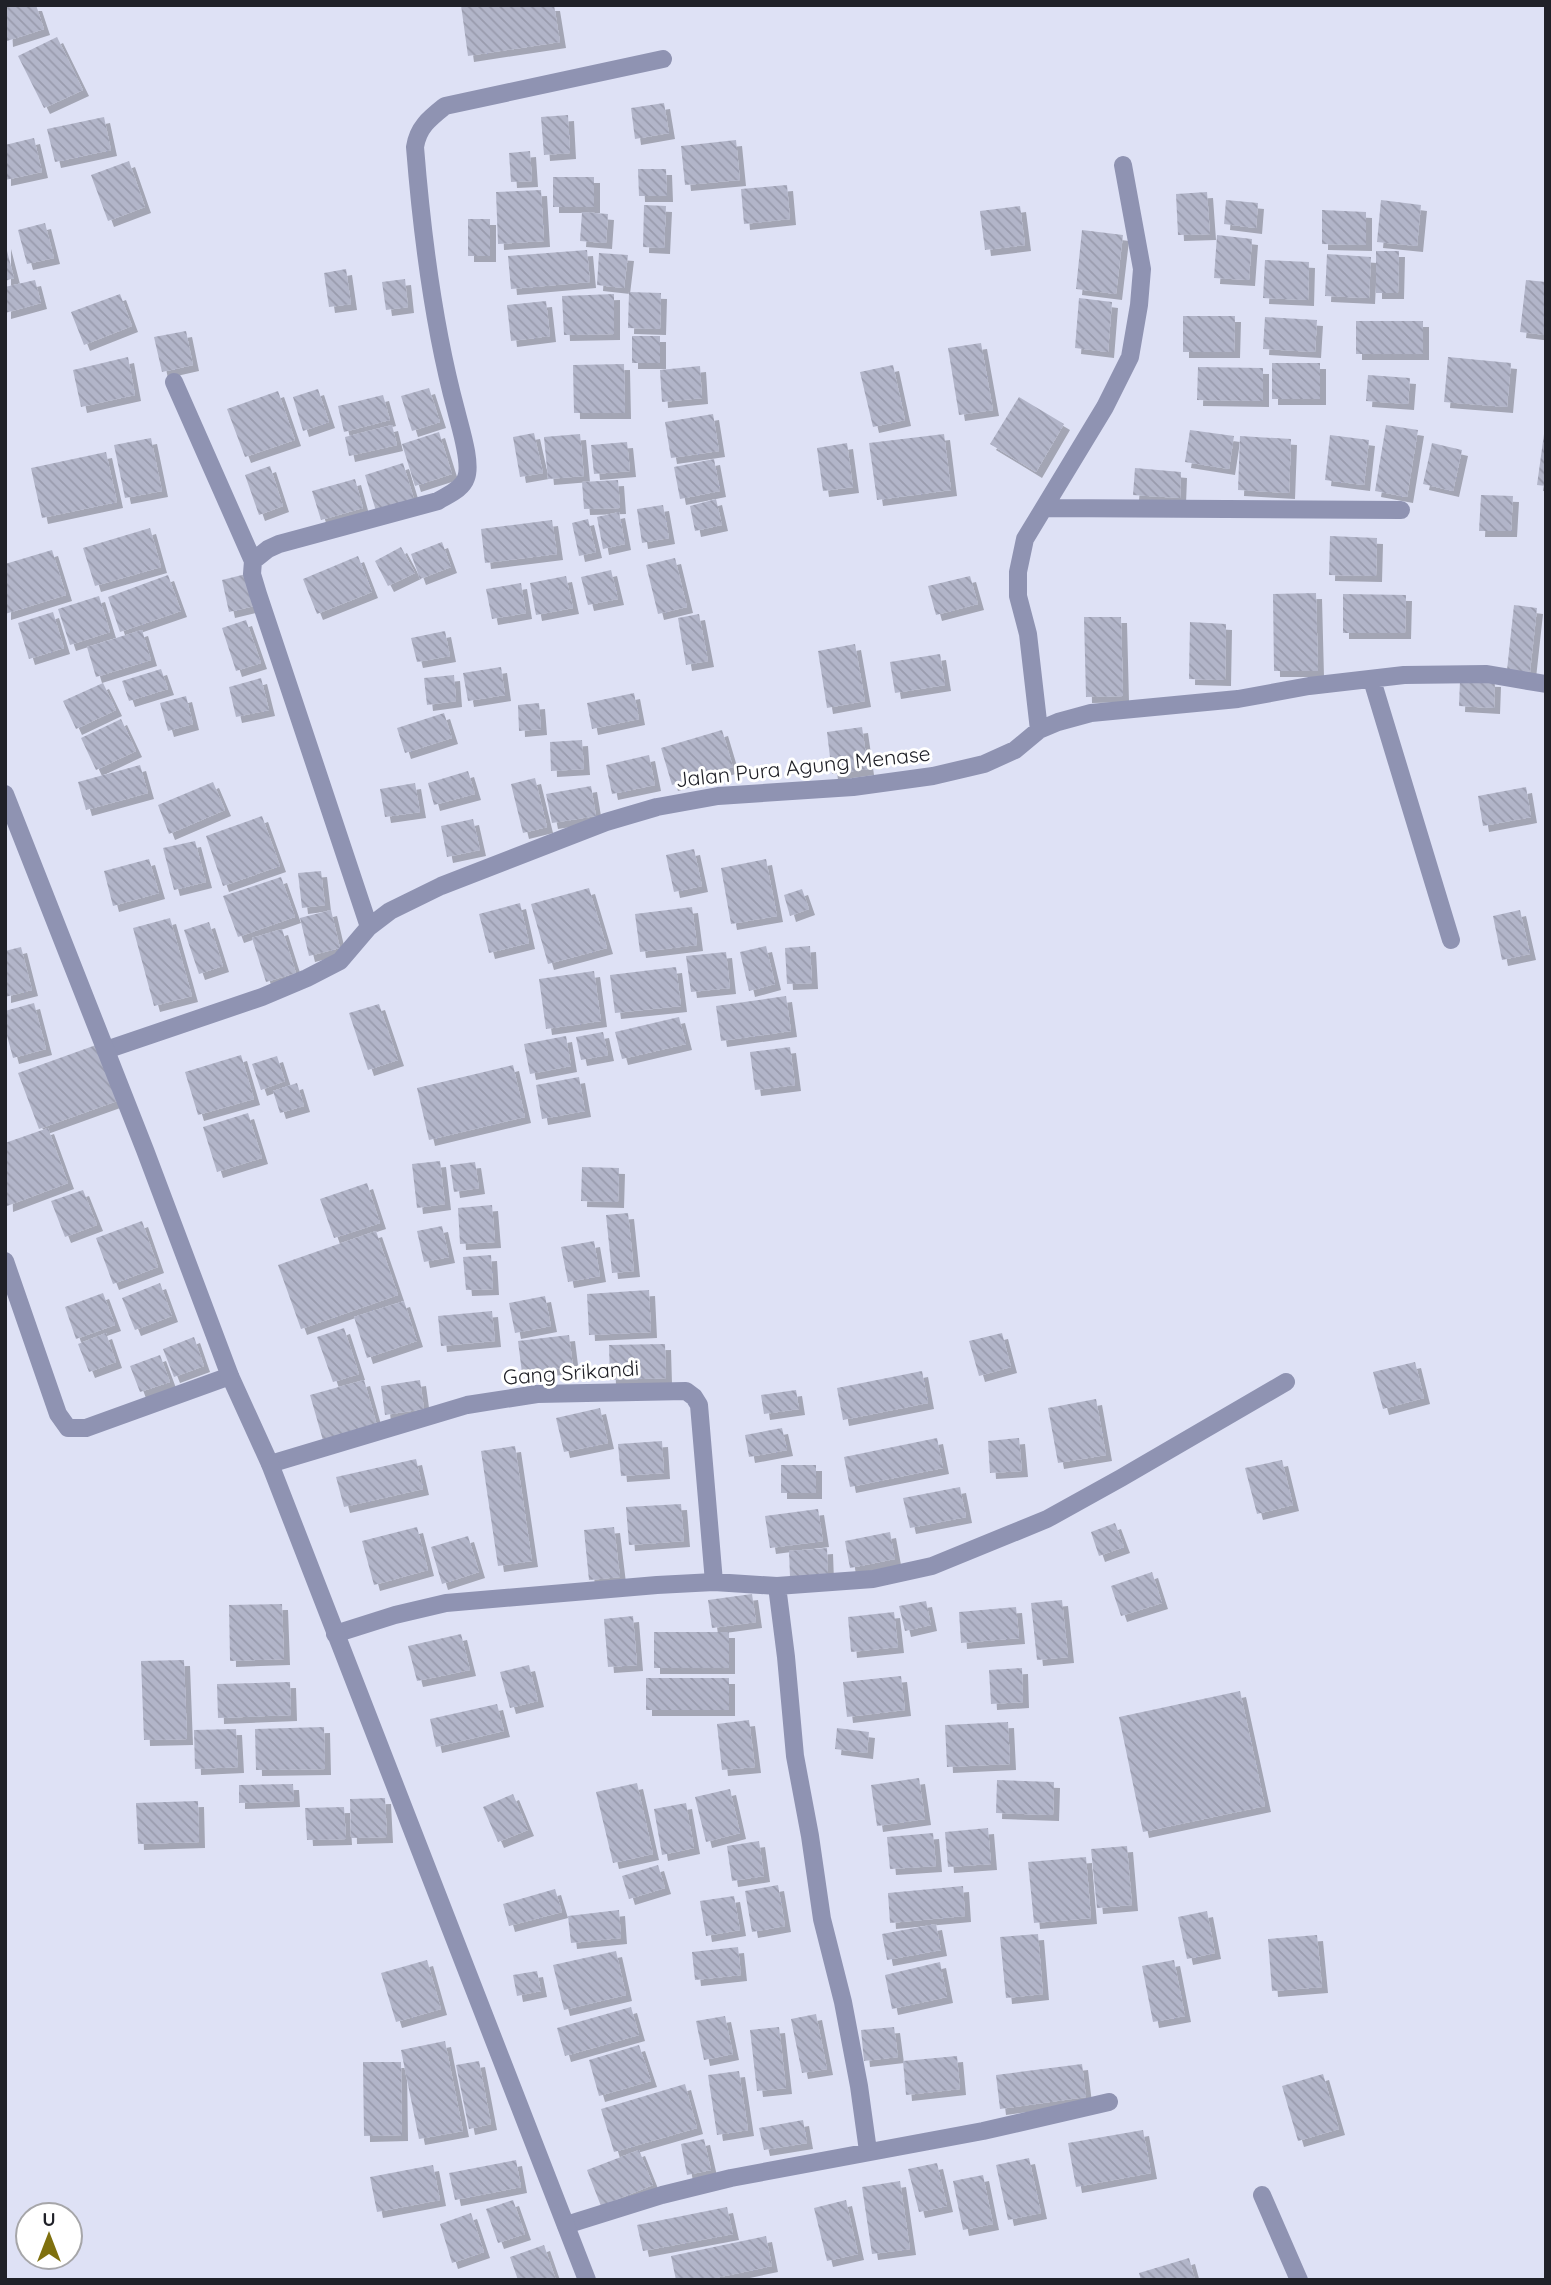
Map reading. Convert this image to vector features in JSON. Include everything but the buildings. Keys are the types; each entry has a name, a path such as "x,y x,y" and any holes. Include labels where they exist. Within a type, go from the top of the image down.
{"street":[{"path":"253,561 279,544 438,501 460,488 467,478 463,436 444,367 422,224 415,147 425,122 445,106 663,59"},
{"path":"1039,730 1028,634 1018,596 1018,584 1026,539 1105,407 1130,357 1142,269 1123,166"},
{"path":"174,382 253,561 252,574 258,594 369,927"},
{"path":"1044,508 1401,510"},
{"name":"Jalan Pura Agung Menase","path":"106,1050 262,997 307,978 341,961 369,927 390,911 441,886 606,822 657,807 718,796 853,787 933,776 984,764 1015,750 1039,730 1091,713 1225,700 1309,686 1404,675 1487,674 1546,684"},
{"path":"1372,680 1451,940"},
{"path":"6,799 106,1050 230,1376 270,1464 587,2280"},
{"path":"5,1261 58,1414 68,1428 86,1428 230,1376"},
{"path":"335,1634 446,1603 657,1585 714,1583 777,1586 873,1579 932,1566 1046,1519 1121,1479 1286,1382"},
{"name":"Gang Srikandi","path":"270,1464 467,1405 537,1394 686,1391 699,1405 714,1583"},
{"path":"777,1586 794,1756 810,1836 822,1919 859,2086 868,2151"},
{"path":"566,2225 662,2195 731,2178 983,2131 1109,2102"},
{"path":"1262,2195 1299,2280"}]}
